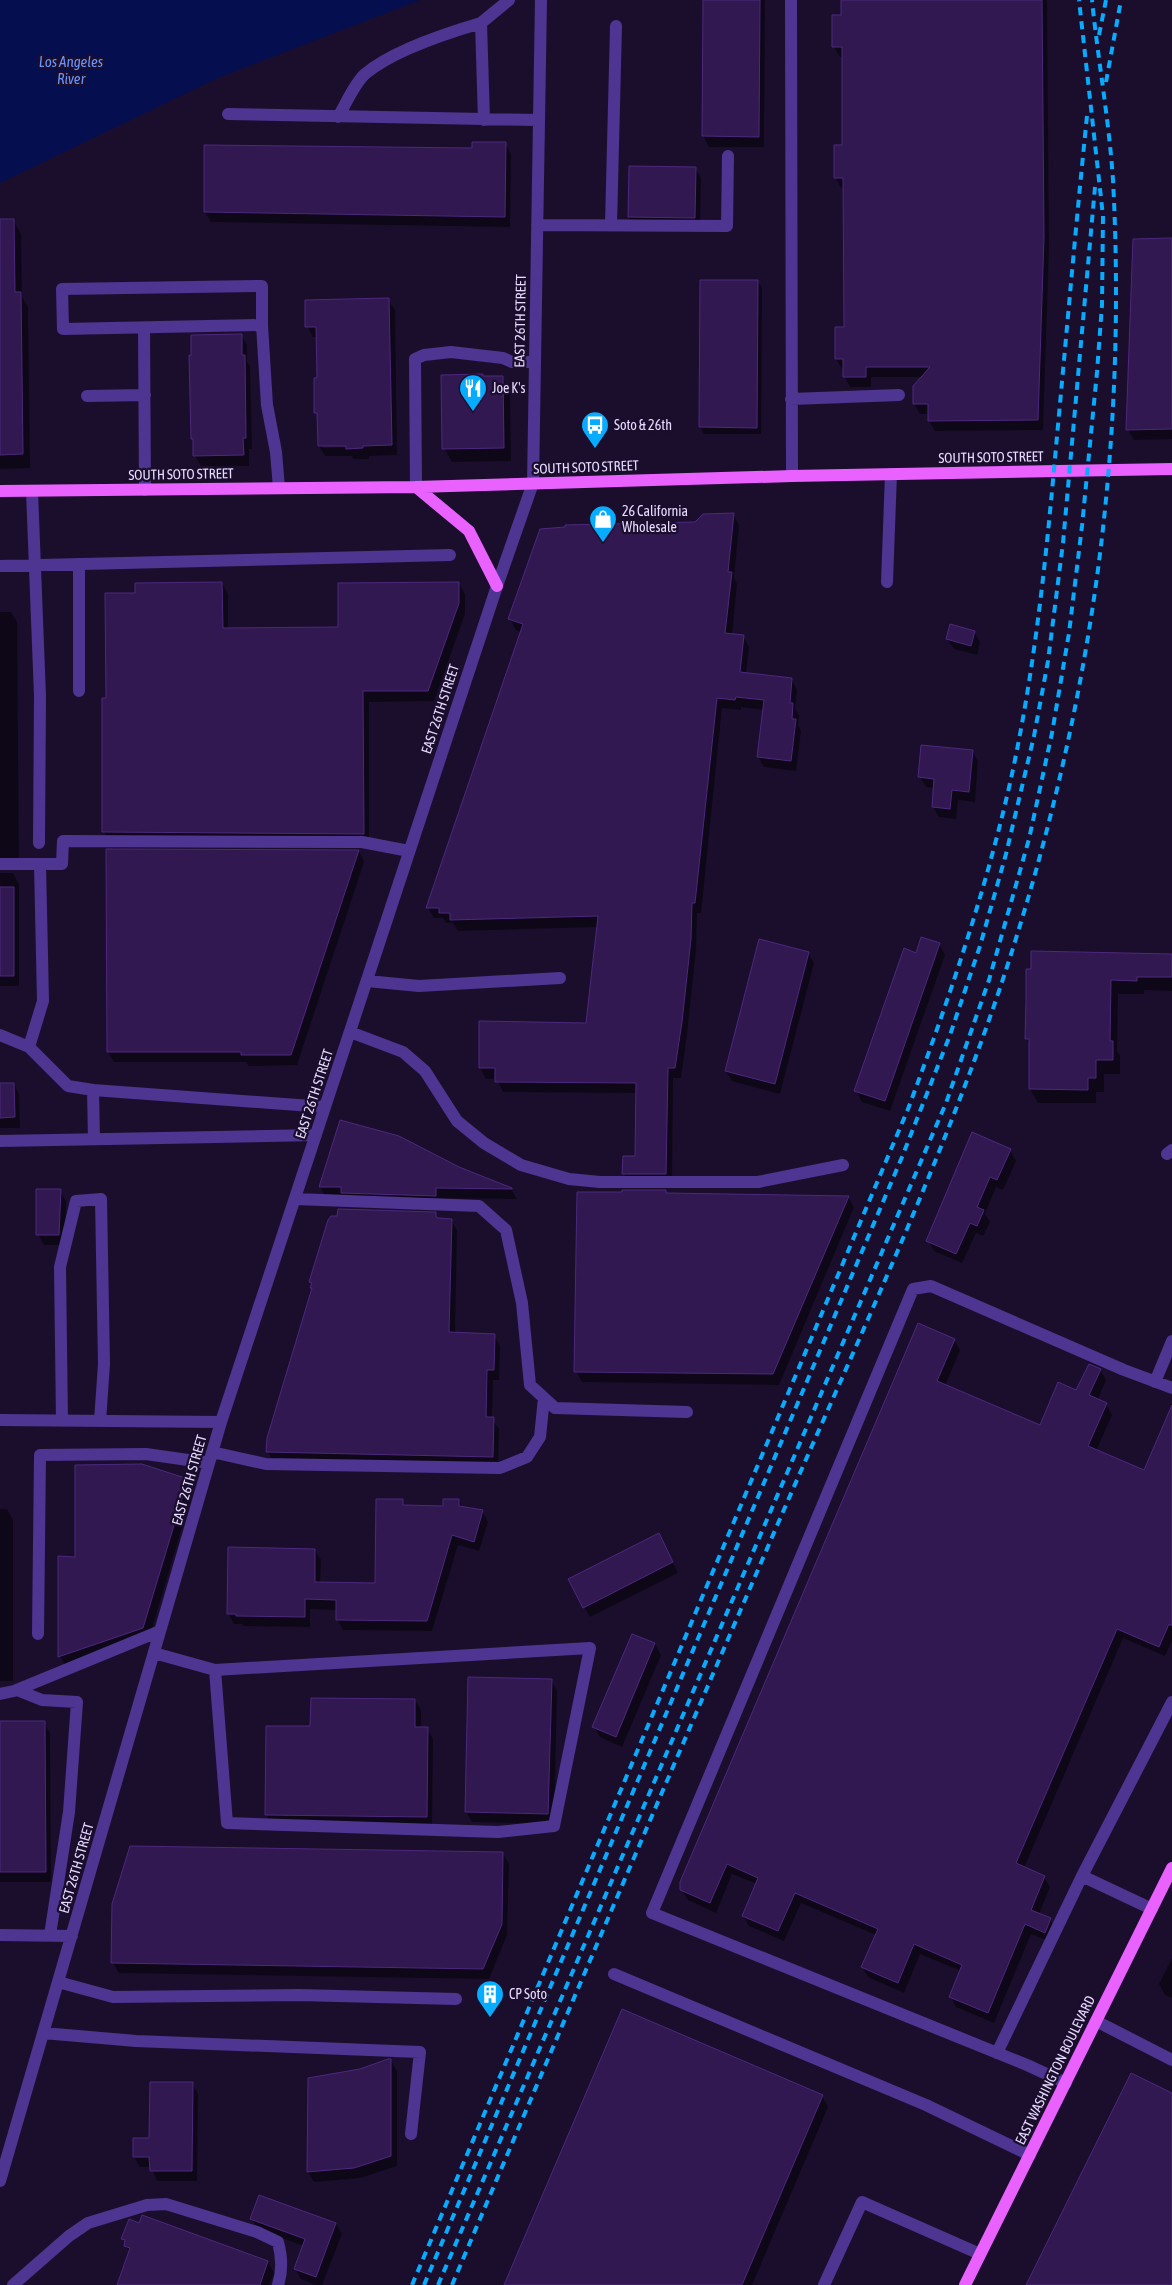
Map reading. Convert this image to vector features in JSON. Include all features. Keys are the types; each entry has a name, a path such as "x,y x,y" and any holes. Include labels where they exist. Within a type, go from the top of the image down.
{"main road":[{"name":"SOUTH SOTO STREET","path":"0,491 416,487 792,476 1172,469"},
{"path":"416,487 469,531 497,586"},
{"name":"EAST WASHINGTON BOULEVARD","path":"965,2285 1172,1868"}],"street":[{"path":"338,117 363,75 383,62 442,36 481,23 509,0"},
{"name":"EAST 26TH STREET","path":"0,2181 221,1422 497,586 533,483 541,0"},
{"path":"791,0 792,476"},
{"path":"481,23 484,120"},
{"path":"611,226 616,26"},
{"path":"228,114 539,120"},
{"path":"537,225 727,226 728,156"},
{"path":"262,325 63,329 62,289 262,286 262,325 267,405 276,452 279,488"},
{"path":"144,328 145,490"},
{"path":"416,487 415,359 424,355 451,352 502,358 512,362 535,362"},
{"path":"87,396 145,395"},
{"path":"792,399 899,395"},
{"path":"887,582 891,474"},
{"path":"32,491 40,696 39,843"},
{"path":"0,566 450,555"},
{"path":"79,564 79,691"},
{"path":"0,864 62,864 63,840 362,842 409,851"},
{"path":"30,1047 43,1001 40,864"},
{"path":"367,981 419,986 560,978"},
{"path":"350,1032 403,1052 426,1070 457,1121 484,1143 521,1165 569,1179 600,1182 758,1182 843,1165"},
{"path":"0,1036 30,1047 68,1086 93,1090 325,1107"},
{"path":"93,1090 94,1139"},
{"path":"0,1141 316,1135"},
{"path":"62,1421 60,1266 76,1201 90,1198 101,1199 104,1364 100,1421"},
{"path":"295,1198 479,1206 506,1230 522,1303 530,1385 555,1408 687,1412"},
{"path":"1066,2083 997,2053 652,1913 913,1289 931,1286 1172,1388"},
{"path":"1155,1382 1172,1341"},
{"path":"38,1634 40,1455 146,1454 211,1457 266,1464 500,1468 527,1457 540,1437 544,1398"},
{"path":"0,1420 221,1422"},
{"path":"0,1694 17,1690 160,1631"},
{"path":"154,1653 215,1670 590,1648 554,1826 498,1832 227,1823 215,1670"},
{"path":"17,1690 42,1700 77,1702 69,1812 50,1935"},
{"path":"997,2053 1082,1876 1172,1702"},
{"path":"1082,1876 1152,1909"},
{"path":"0,1935 72,1936"},
{"path":"614,1974 926,2105 1030,2155"},
{"path":"58,1982 113,1997 299,1995 456,1999"},
{"path":"1096,2021 1172,2060"},
{"path":"43,2033 136,2041 420,2052 411,2134"},
{"path":"824,2285 862,2202 980,2254"},
{"path":"13,2285 69,2236 88,2223 147,2205 166,2204 257,2232 278,2242 282,2256 281,2276 278,2285"}],"water":[{"name":"Los Angeles River","path":"0,0 420,0 218,78 0,183"}],"building":[{"path":"703,0 760,0 759,137 702,136"},
{"path":"841,0 1042,0 1044,237 1038,420 928,421 928,404 913,404 913,386 930,367 866,367 866,377 843,377 843,359 835,359 835,327 844,327 843,178 834,178 834,145 842,145 842,47 832,47 832,15 841,15"},
{"path":"472,142 506,142 505,217 204,212 204,145 472,148"},
{"path":"629,166 696,167 695,218 628,217"},
{"path":"0,219 14,219 15,292 21,292 23,454 0,455"},
{"path":"1172,238 1172,429 1126,430 1133,239"},
{"path":"700,280 758,280 757,428 699,427"},
{"path":"389,298 392,445 363,446 363,448 346,449 346,446 318,446 317,413 314,413 314,378 317,378 316,327 305,327 305,300"},
{"path":"242,334 242,355 245,355 246,438 243,438 244,455 193,456 189,355 191,356 191,335"},
{"name":"Joe K's","path":"483,374 483,376 503,376 504,448 442,449 441,375"},
{"path":"734,513 728,572 732,572 725,633 744,635 740,672 792,678 790,703 793,703 792,719 796,719 791,761 757,757 764,700 736,697 735,700 717,698 695,903 692,903 691,939 682,1022 675,1068 668,1068 666,1174 622,1174 623,1156 635,1156 636,1083 495,1082 495,1068 479,1068 479,1021 586,1023 598,916 450,920 450,913 439,913 439,908 426,908 523,624 508,619 540,529 565,527 565,525 695,522 703,514"},
{"path":"222,582 223,628 338,627 338,583 459,582 459,603 428,691 363,691 364,834 102,832 102,698 106,698 105,593 135,593 135,583"},
{"path":"950,624 975,631 971,646 946,639"},
{"path":"921,745 973,750 969,792 952,790 950,809 932,807 934,779 918,777"},
{"path":"106,849 359,850 291,1055 241,1055 241,1052 107,1052"},
{"path":"0,887 14,887 14,976 0,976"},
{"path":"921,937 940,943 885,1101 854,1091 904,948 916,953"},
{"path":"759,939 809,952 775,1084 725,1071"},
{"path":"1031,951 1172,954 1172,977 1137,977 1137,981 1111,980 1110,1041 1113,1041 1113,1060 1096,1060 1096,1078 1088,1078 1088,1090 1029,1089 1029,1039 1025,1039 1026,969 1031,969"},
{"path":"0,1083 14,1083 15,1117 0,1118"},
{"path":"340,1120 399,1136 459,1167 512,1189 436,1188 436,1196 341,1193 341,1187 319,1187"},
{"path":"972,1132 1011,1149 997,1180 990,1177 977,1207 984,1210 977,1226 970,1223 956,1254 926,1241"},
{"path":"36,1189 61,1189 59,1235 36,1235"},
{"path":"622,1190 666,1190 666,1193 849,1196 773,1374 574,1372 577,1192 622,1192"},
{"path":"338,1209 436,1212 436,1217 438,1218 452,1219 449,1332 495,1334 494,1370 487,1370 486,1417 494,1417 493,1457 266,1452 267,1438 312,1288 310,1288 312,1283 309,1282 328,1220 331,1216 337,1216"},
{"path":"918,1323 955,1339 937,1381 1040,1425 1058,1382 1076,1390 1089,1364 1101,1369 1089,1395 1107,1403 1088,1446 1144,1470 1172,1405 1172,1626 1169,1624 1159,1647 1117,1629 1016,1863 1045,1876 1031,1910 1051,1918 1045,1933 1025,1924 988,2013 949,1997 962,1965 914,1944 898,1983 861,1967 878,1929 795,1893 778,1931 742,1916 758,1878 727,1864 710,1903 680,1890 680,1882"},
{"path":"142,1464 188,1479 143,1628 58,1657 58,1556 75,1557 75,1465"},
{"path":"376,1499 403,1499 403,1505 443,1506 443,1499 459,1499 459,1506 483,1510 474,1542 452,1535 427,1621 336,1620 336,1600 305,1599 305,1617 236,1616 236,1614 227,1614 228,1547 315,1549 315,1582 375,1583"},
{"path":"659,1533 673,1562 583,1608 568,1579"},
{"path":"632,1634 655,1643 616,1737 592,1727"},
{"path":"468,1677 552,1679 548,1814 465,1812"},
{"path":"311,1698 415,1699 415,1727 428,1727 427,1817 265,1815 266,1726 310,1726"},
{"path":"0,1721 45,1721 46,1872 0,1872"},
{"path":"130,1846 503,1852 502,1924 483,1969 111,1963 112,1904"},
{"path":"622,2009 823,2095 742,2285 504,2285"},
{"path":"391,2059 391,2156 354,2168 307,2172 308,2078 360,2069"},
{"path":"1131,2073 1172,2093 1172,2285 1026,2285"},
{"path":"150,2082 193,2082 192,2171 150,2171 149,2157 133,2157 133,2138 149,2138"},
{"path":"259,2195 336,2223 316,2277 294,2269 305,2239 250,2219"},
{"path":"142,2215 268,2261 260,2285 117,2285 130,2248 124,2246 125,2240 121,2239 129,2219 139,2223"}],"railway":[{"path":"438,2285 946,1103 989,980 1029,839 1052,733 1069,633 1082,526 1102,305 1103,216 1079,0"},
{"path":"452,2285 694,1717 893,1261 949,1127 999,991 1035,876 1064,758 1088,639 1104,519 1114,392 1116,265 1113,180 1092,0"},
{"path":"1099,35 1106,0"},
{"path":"1106,82 1121,0"},
{"path":"412,2285 908,1109 966,943 1002,817 1028,690 1049,521 1087,116"},
{"path":"424,2285 902,1157 950,1035 980,946 1006,854 1034,736 1048,661 1063,543 1095,187"}],"place":[{"name":"Joe K's","path":"473,412"},
{"name":"Soto & 26th","path":"595,449"},
{"name":"26 California Wholesale","path":"603,543"},
{"name":"CP Soto","path":"490,2018"}]}
